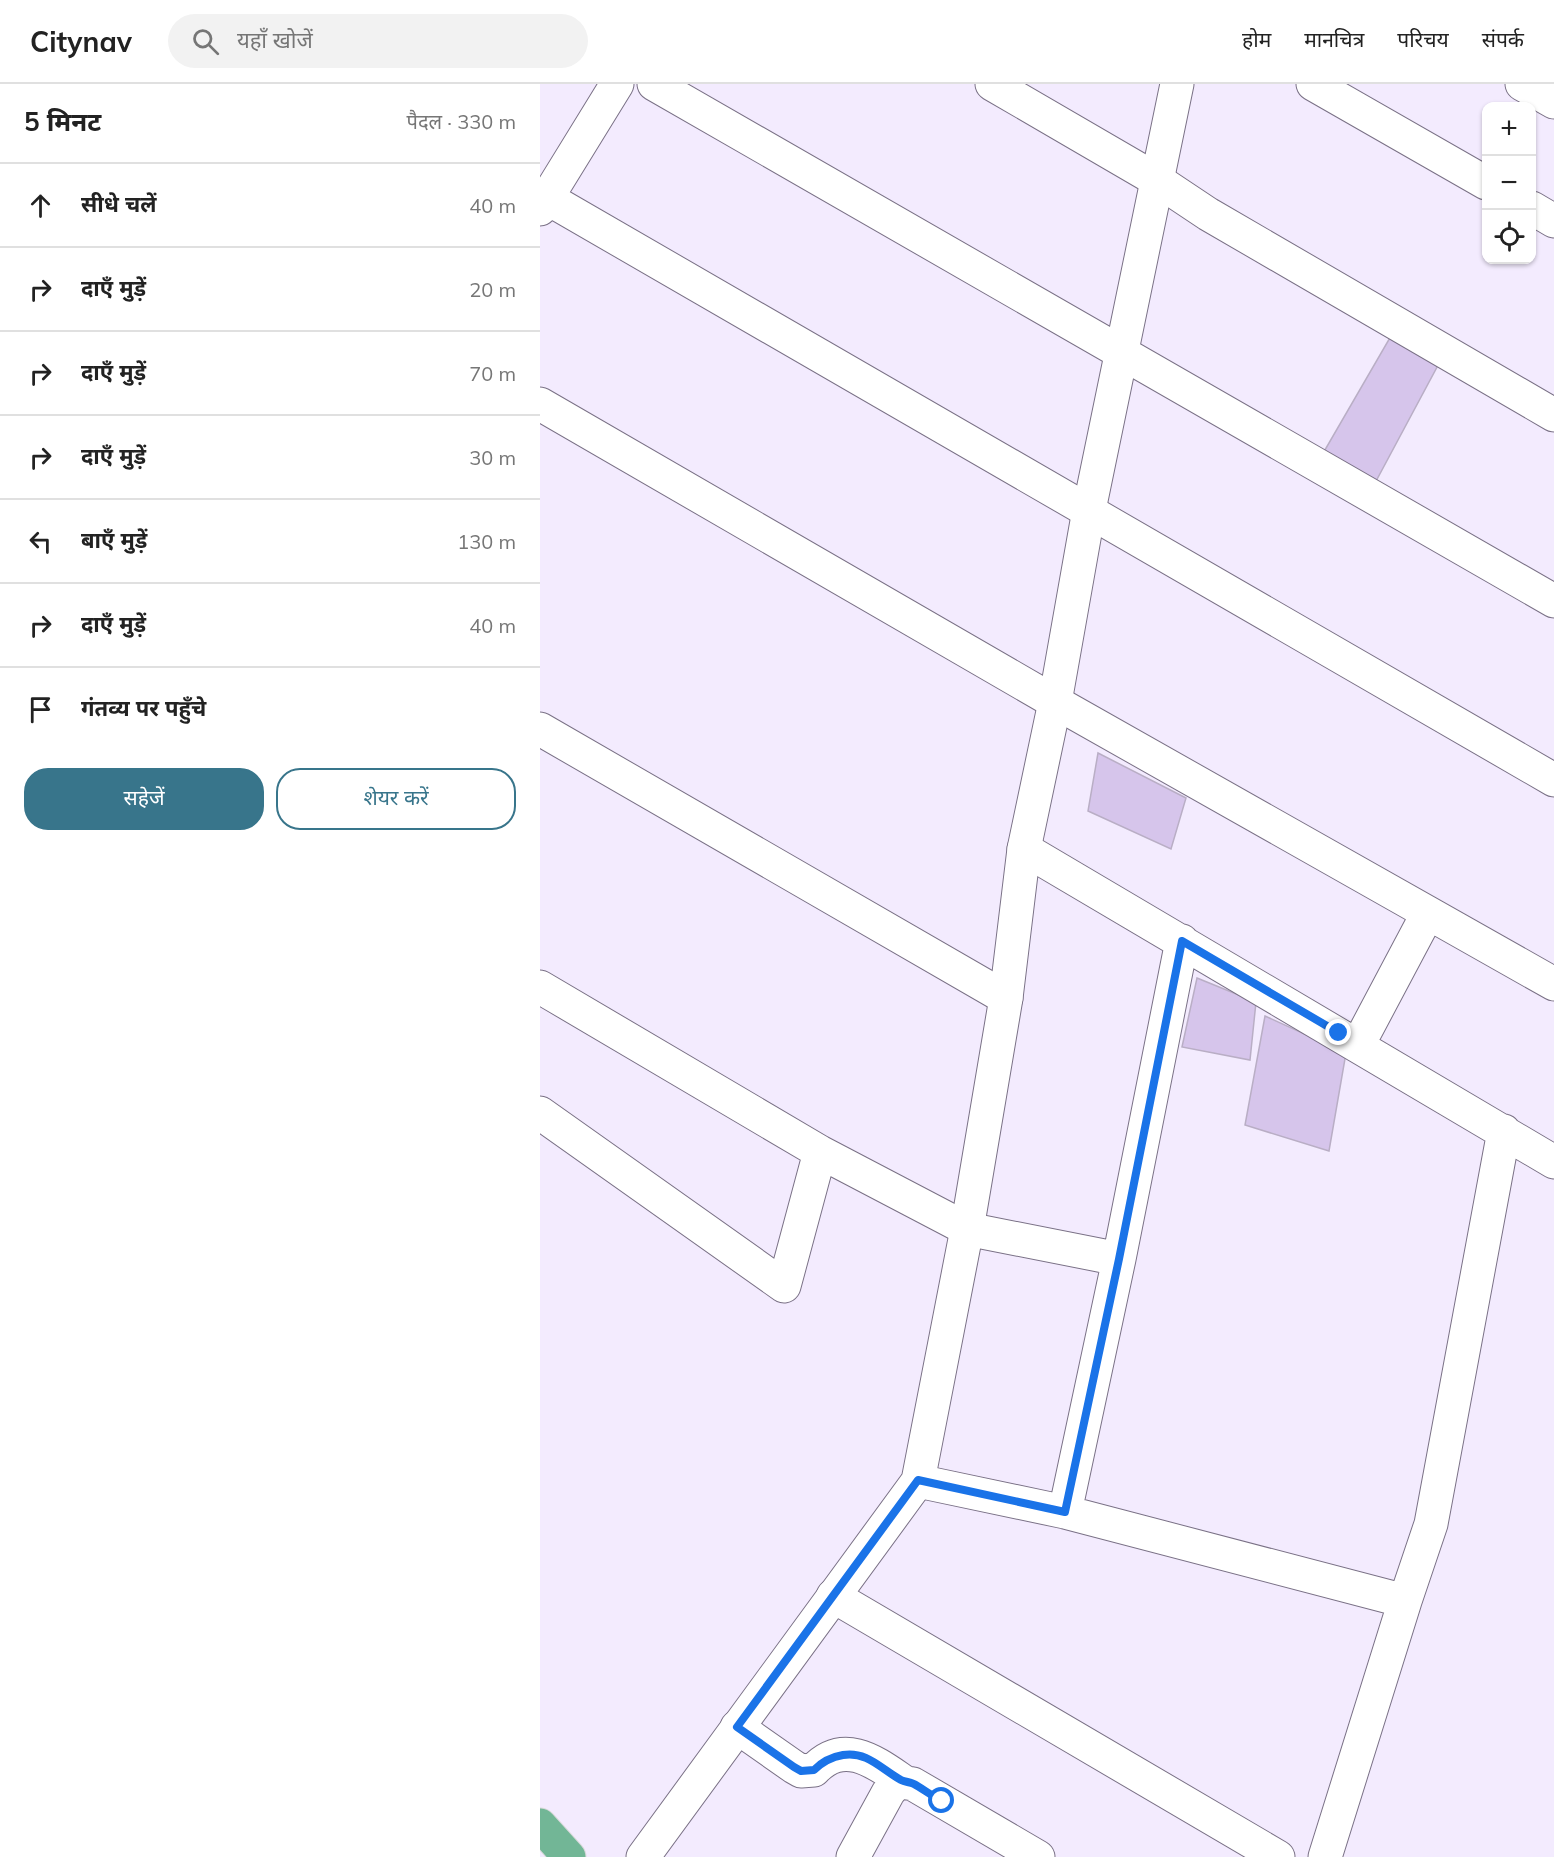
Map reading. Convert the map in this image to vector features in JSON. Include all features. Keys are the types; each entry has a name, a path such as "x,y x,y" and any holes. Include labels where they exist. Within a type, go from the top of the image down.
{"highway":[{"path":"540,1825 569,1857"}],"street":[{"path":"616,84 542,201 1089,510 1554,780"},
{"path":"654,84 1554,601"},
{"path":"992,84 1157,180 1208,214 1554,415"},
{"path":"643,1857 918,1480 967,1229 1006,998 1024,849 1055,702 1089,510 1177,84"},
{"path":"1312,84 1482,181"},
{"path":"1522,84 1554,102"},
{"path":"1535,210 1554,221"},
{"path":"540,404 1055,702 1554,984"},
{"path":"540,729 1006,998"},
{"path":"1024,849 1554,1162"},
{"path":"1358,1045 1428,913"},
{"path":"1065,1512 1119,1259 1182,941"},
{"path":"540,987 820,1152 967,1229 1119,1259"},
{"path":"540,1113 784,1286 820,1152"},
{"path":"1325,1857 1404,1601 1431,1524 1504,1131"},
{"path":"918,1480 1065,1512 1404,1601"},
{"path":"833,1596 1278,1857"},
{"path":"737,1727 801,1771 814,1770 821,1763 837,1756 861,1755 1038,1857"},
{"path":"853,1857 888,1792 894,1785 903,1781"}],"building":[{"path":"1395,329 1444,354 1375,483 1322,455"},
{"path":"1098,753 1186,798 1171,849 1088,811"},
{"path":"1197,978 1256,1002 1250,1060 1182,1047"},
{"path":"1265,1016 1346,1053 1329,1151 1245,1125"}],"route":[{"path":"942,1801 913,1784 903,1781 861,1755 837,1756 827,1759 814,1770 801,1771 737,1727 918,1480 1065,1512 1119,1259 1182,941 1339,1033"}]}
